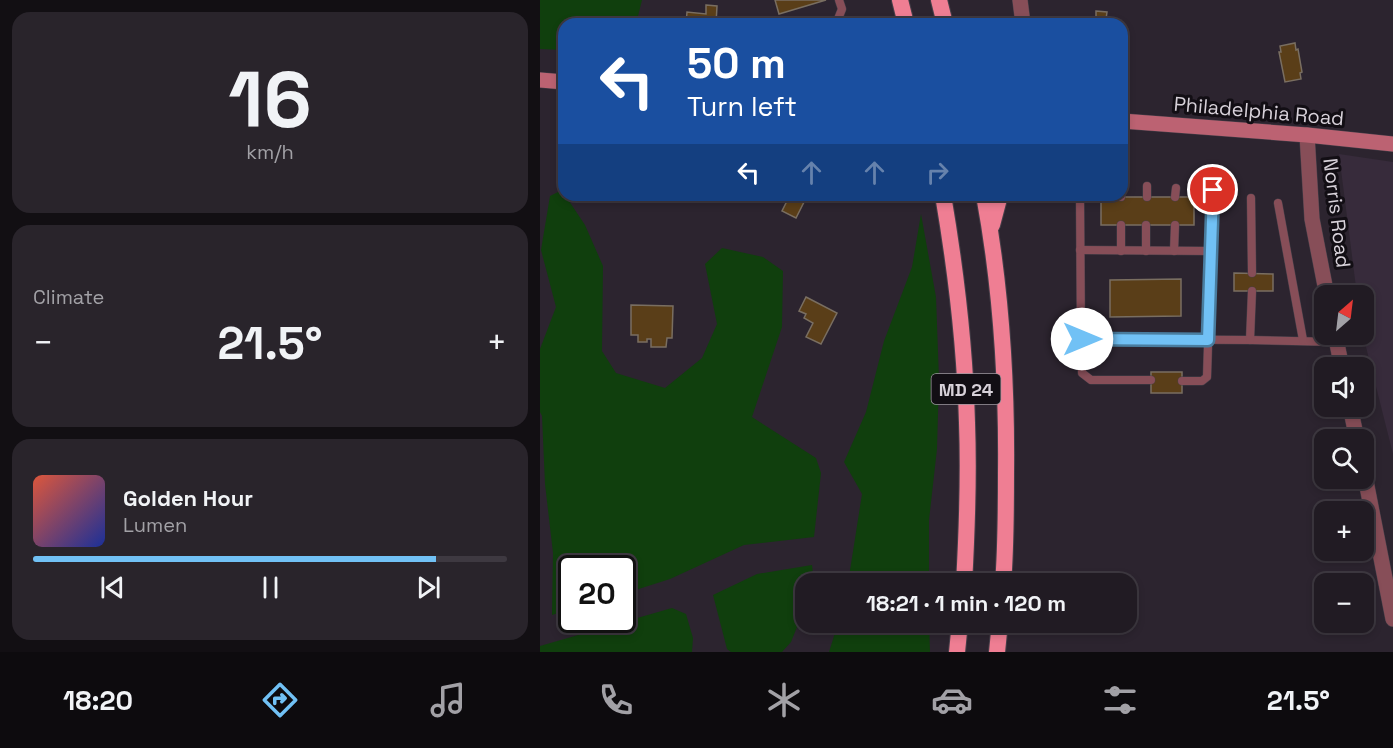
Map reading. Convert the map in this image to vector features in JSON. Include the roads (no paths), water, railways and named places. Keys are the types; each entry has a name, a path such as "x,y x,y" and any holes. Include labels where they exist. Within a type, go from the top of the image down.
{"highway":[{"path":"900,0 904,18"},
{"path":"939,0 944,18"},
{"name":"MD 24","path":"944,201 959,297 966,403 967,515 964,573"},
{"name":"MD 24","path":"985,201 998,292 1006,418 1003,573"},
{"path":"991,232 999,201"},
{"path":"957,652 959,633"},
{"path":"997,652 999,633"}],"main road":[{"path":"540,80 558,82"},
{"name":"Philadelphia Road","path":"1128,121 1393,144"}],"street":[{"path":"1020,0 1022,18"},
{"name":"Norris Road","path":"1307,135 1312,219 1326,285"},
{"path":"1368,489 1393,619"}],"lane":[{"path":"839,0 842,9 839,18"},
{"path":"1147,186 1147,197"},
{"path":"1175,197 1176,188"},
{"path":"1182,381 1202,381 1207,377 1213,190"},
{"path":"1251,198 1252,273"},
{"path":"1080,201 1082,373 1091,380 1151,380"},
{"path":"1278,203 1303,340"},
{"path":"1121,225 1121,250"},
{"path":"1146,225 1146,251"},
{"path":"1174,251 1175,225"},
{"path":"1080,250 1211,251"},
{"path":"1250,340 1252,291"},
{"path":"1082,339 1314,339"}]}
